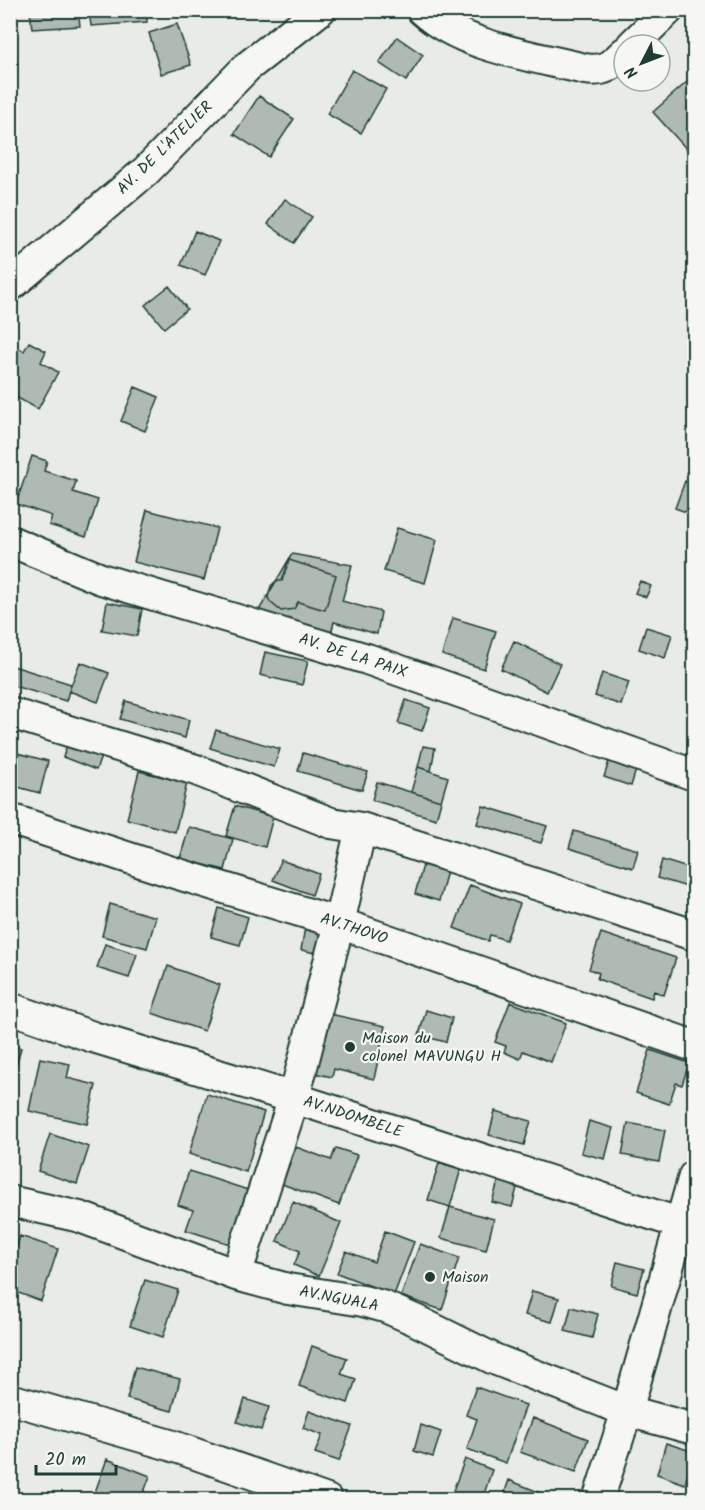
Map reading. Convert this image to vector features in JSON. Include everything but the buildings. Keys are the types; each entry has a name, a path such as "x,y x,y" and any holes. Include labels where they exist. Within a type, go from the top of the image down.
{"street":[{"name":"AV. DE L'ATELIER","path":"10,286 146,171 247,67 320,10"},
{"path":"422,10 447,29 480,43 595,71 608,68 612,64"},
{"path":"644,33 668,10"},
{"name":"AV. DE LA PAIX","path":"10,541 101,579 367,659 694,775"},
{"path":"10,713 196,770 331,823 361,828 694,935"},
{"name":"AV.THOVO","path":"10,819 339,923 694,1046"},
{"path":"236,1275 294,1098 361,828"},
{"name":"AV.NDOMBELE","path":"10,1008 93,1037 294,1098 688,1226"},
{"path":"598,1500 688,1226 694,1176"},
{"name":"AV.NGUALA","path":"10,1201 80,1217 236,1275 288,1289 363,1300 385,1307 494,1359 627,1410 694,1429"},
{"path":"10,1399 170,1445 327,1500"}],"place":[{"name":"Maison du colonel MAVUNGU H","path":"350,1047"},
{"name":"Maison","path":"430,1277"}]}
